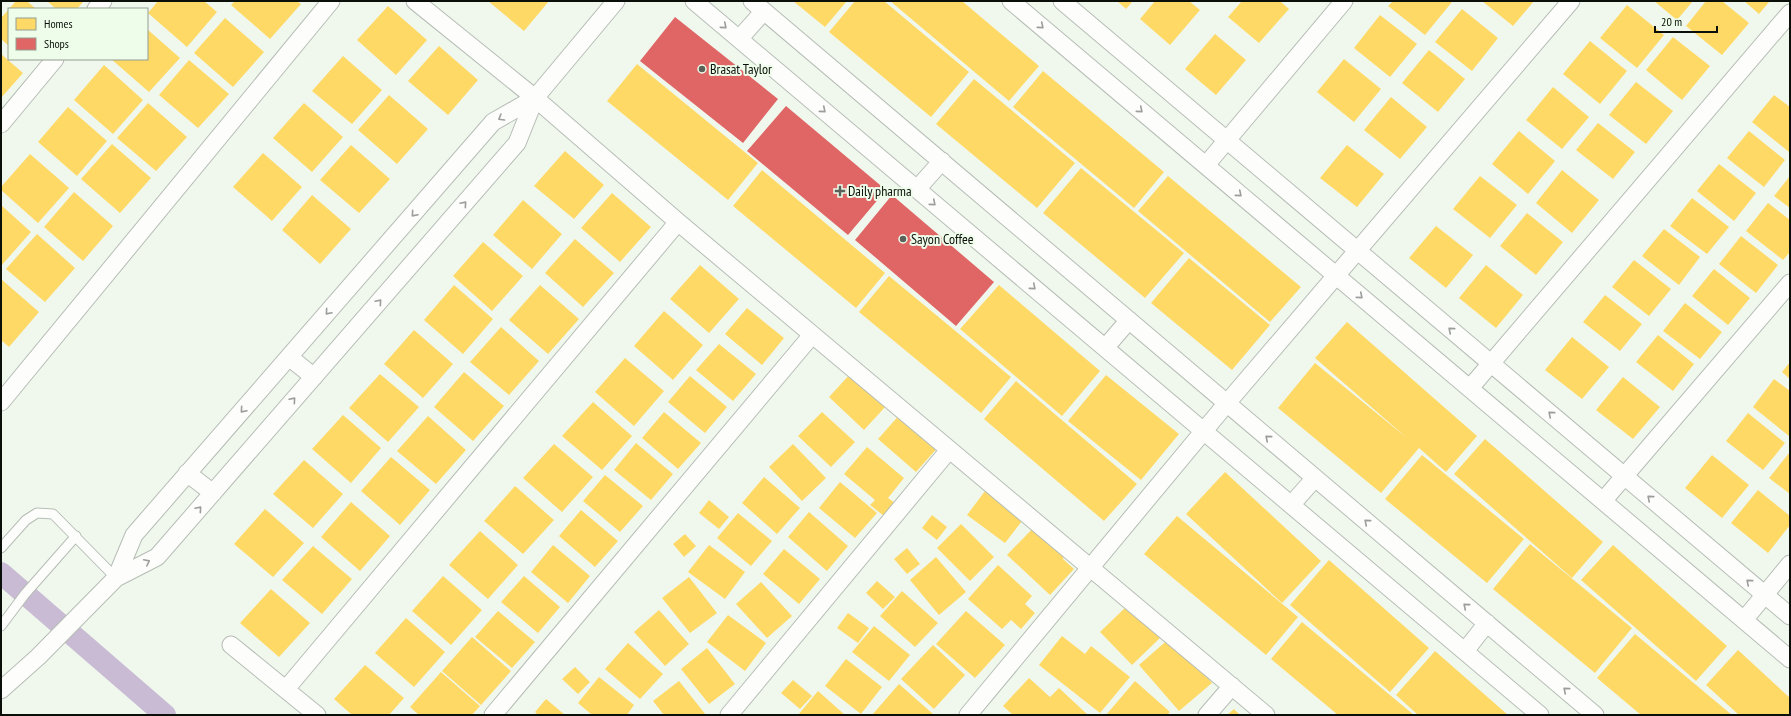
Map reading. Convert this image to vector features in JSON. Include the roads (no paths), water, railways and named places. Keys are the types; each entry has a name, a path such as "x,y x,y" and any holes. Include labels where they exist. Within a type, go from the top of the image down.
{"street":[{"path":"1,402 331,1"},
{"path":"415,1 534,98 812,335 1266,715"},
{"path":"116,578 134,535 187,473 493,122 534,98 616,1"},
{"path":"694,1 1540,715"},
{"path":"1011,1 1790,658"},
{"path":"1062,1 1790,616"},
{"path":"1206,165 1344,1"},
{"path":"968,715 1227,403 1358,252 1571,1"},
{"path":"739,39 758,6 1596,715"},
{"path":"1470,388 1790,13"},
{"path":"1,124 54,60"},
{"path":"1,690 38,657 116,578 157,557 517,143 534,98"},
{"path":"917,189 942,161"},
{"path":"286,689 678,222"},
{"path":"1603,501 1790,283"},
{"path":"1106,348 1129,320"},
{"path":"493,715 812,335"},
{"path":"289,357 314,377"},
{"path":"729,715 949,450"},
{"path":"187,473 213,493"},
{"path":"1291,505 1315,478"},
{"path":"1744,620 1790,564"},
{"path":"1465,651 1487,623"},
{"path":"231,646 317,715"},
{"path":"1207,715 1232,686"}],"lane":[{"path":"1,548 26,520 37,513 53,514 116,578"},
{"path":"1,626 25,594 76,536"}],"waterway":[{"path":"1,573 165,715"}],"place":[{"name":"Brasat Taylor","path":"702,69"},
{"name":"Daily pharma","path":"840,191"},
{"name":"Sayon Coffee","path":"903,239"}]}
